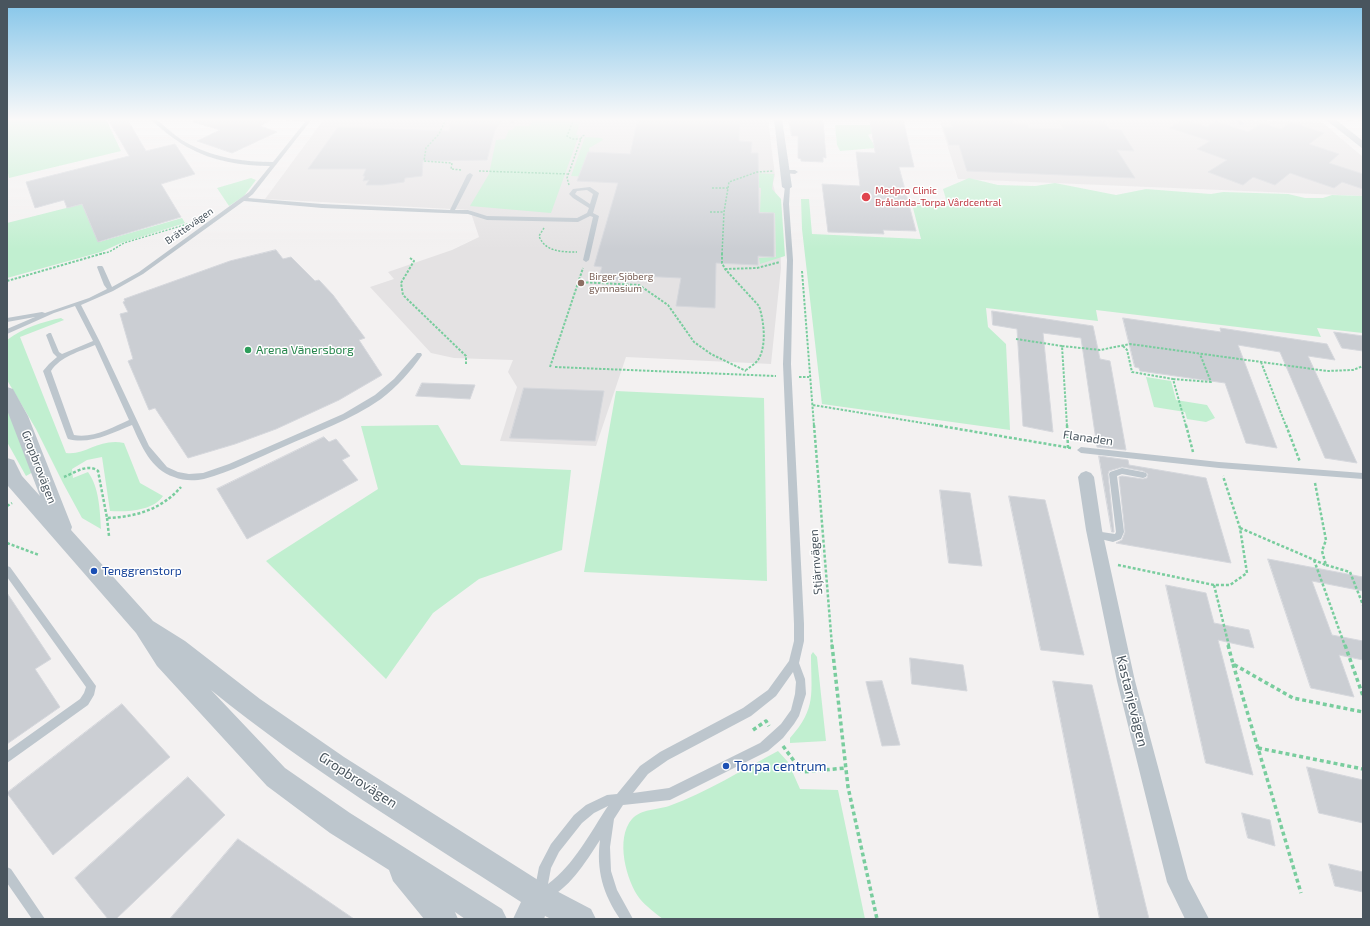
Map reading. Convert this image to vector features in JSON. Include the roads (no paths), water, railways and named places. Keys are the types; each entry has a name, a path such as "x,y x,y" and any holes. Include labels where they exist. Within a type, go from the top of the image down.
{"street":[{"path":"784,162 787,187"},
{"name":"Gropbrovägen","path":"7,393 19,416 68,542"},
{"name":"Gropbrovägen","path":"7,465 15,481 144,626 165,658 276,777 340,823 492,919"},
{"name":"Kastanjevägen","path":"1086,477 1100,561 1126,681 1178,882 1197,919"},
{"name":"Gropbrovägen","path":"144,626 177,648 252,707 534,908 581,919"},
{"path":"392,857 444,919"}],"lane":[{"path":"241,162 250,164 274,164"},
{"name":"Brättevägen","path":"7,332 52,312 77,304 111,290 141,273 244,200 274,164"},
{"path":"452,211 471,172"},
{"path":"534,908 576,865 620,799 644,770 664,756 756,706 772,693 794,663 799,641 799,624 788,376 790,260 786,204 787,187"},
{"path":"590,214 592,207 596,193 588,188 575,190 572,194 574,197 592,207"},
{"path":"244,200 322,206 468,212 487,218 578,220 590,214 596,216 586,260"},
{"path":"100,267 107,285 111,290"},
{"path":"77,304 97,342 146,448 164,469 176,475 188,477 203,476 232,466 346,416 378,396 397,381 419,355"},
{"name":"Brättevägen","path":"7,320 52,312"},
{"path":"49,335 56,353 62,357"},
{"path":"97,342 62,357 50,365 47,370 71,438 92,438 134,421"},
{"name":"Flanaden","path":"1081,450 1219,465 1363,476"},
{"path":"1095,535 1113,538 1118,537 1120,532 1113,474 1122,471 1143,475"},
{"path":"7,570 91,686 89,695 84,702 7,758"},
{"path":"534,908 545,867 555,848 578,819 590,809 607,801 670,794 764,747 777,737 791,722 798,707 801,683 794,663"},
{"path":"608,816 604,860 606,880 613,900 627,919"},
{"path":"7,874 39,919"}],"place":[{"name":"Medpro Clinic Brålanda-Torpa Vårdcentral","path":"866,197"},
{"name":"Birger Sjöberg gymnasium","path":"581,283"},
{"name":"Arena Vänersborg","path":"248,350"},
{"name":"Tenggrenstorp","path":"94,571"},
{"name":"Torpa centrum","path":"726,766"}]}
